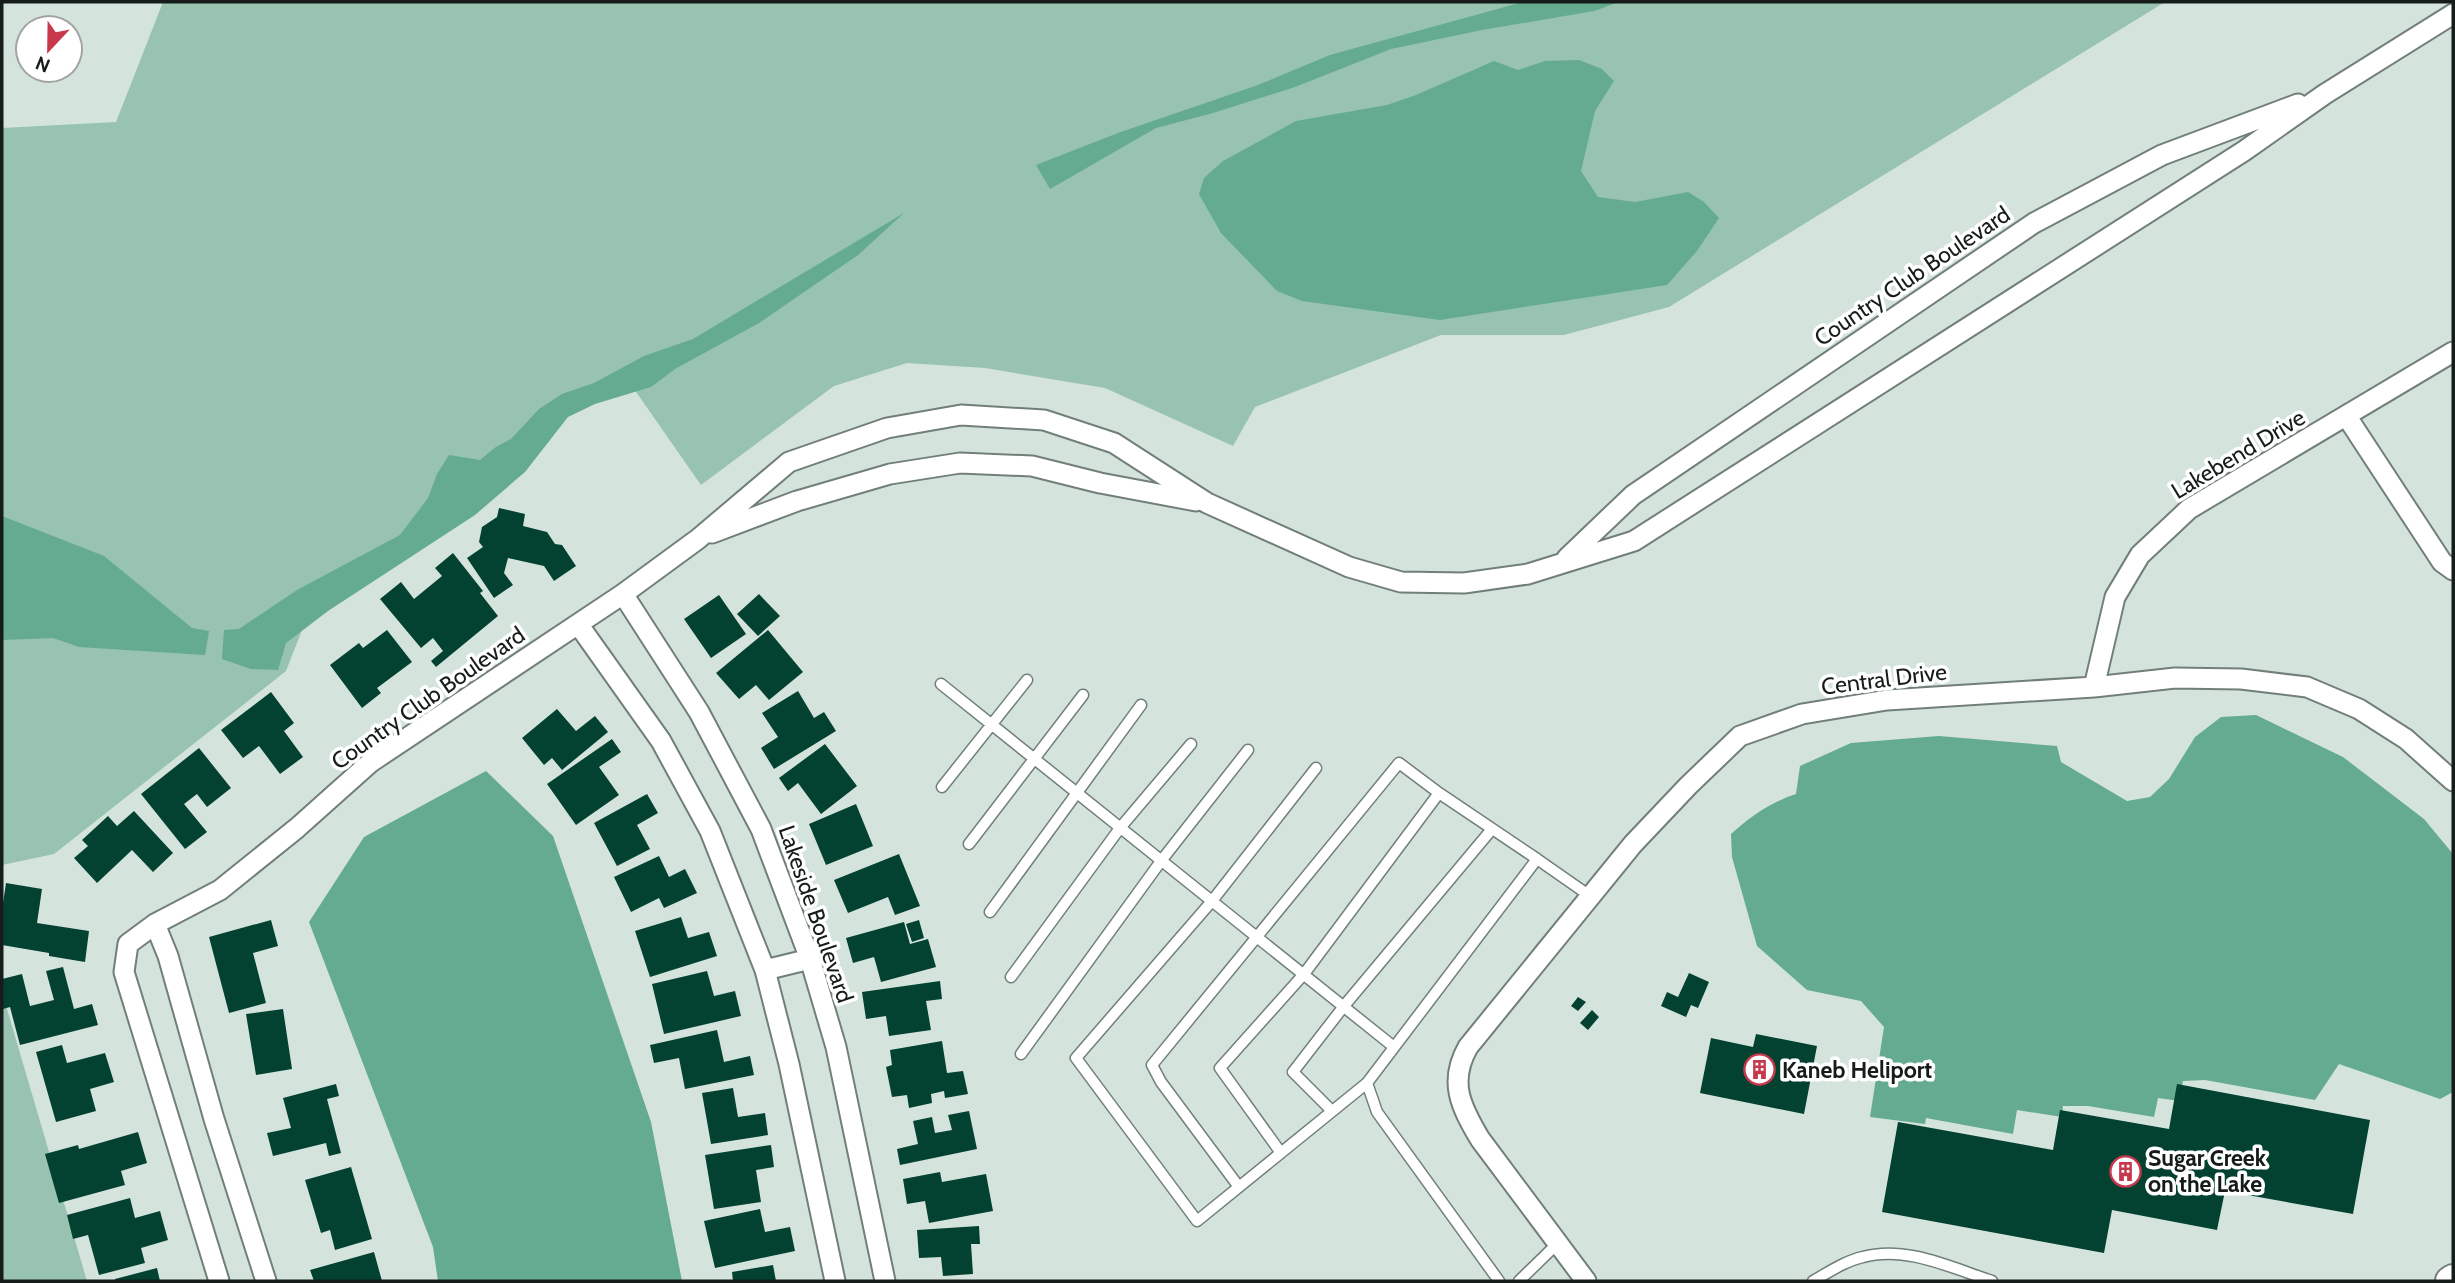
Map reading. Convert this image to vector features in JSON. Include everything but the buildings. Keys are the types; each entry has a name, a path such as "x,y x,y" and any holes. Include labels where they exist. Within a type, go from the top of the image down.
{"street":[{"name":"Country Club Boulevard","path":"219,1281 124,972 128,944 155,923 220,890 297,828 371,762 623,594 698,539 789,462 887,428 961,415 1044,420 1114,443 1207,503 1349,567 1401,582 1464,583 1528,574 1634,541 2244,151 2325,94 2453,14"},
{"name":"Country Club Boulevard","path":"1564,562 1633,495 2034,223 2162,155 2325,94"},
{"name":"Lakebend Drive","path":"2094,687 2115,597 2140,555 2189,509 2453,352"},
{"path":"2347,417 2442,562 2453,570"},
{"name":"Country Club Boulevard","path":"698,539 797,501 890,474 960,463 1032,466 1100,484 1207,503"},
{"name":"Lakeside Boulevard","path":"623,594 699,712 761,829 810,959 836,1046 885,1281"},
{"path":"578,624 667,752 710,831 765,970 789,1064 835,1281"},
{"name":"Central Drive","path":"1558,1243 1468,1119 1457,1078 1460,1061 1468,1047 1633,844 1740,736 1802,714 1887,700 2094,687 2175,678 2241,679 2307,687 2359,709 2406,739 2453,781"},
{"path":"155,923 168,956 214,1119 267,1281"},
{"path":"765,970 810,959"},
{"path":"1558,1243 1586,1281"}],"lane":[{"path":"942,788 1027,680"},
{"path":"941,684 1394,1046"},
{"path":"969,844 1083,695"},
{"path":"990,912 1075,792 1142,705"},
{"path":"1011,977 1120,828 1191,744"},
{"path":"1021,1054 1161,860 1248,750"},
{"path":"1239,1187 1161,1082 1152,1065 1399,763 1590,897"},
{"path":"1316,768 1212,901 1076,1058 1197,1221 1367,1083 1537,859"},
{"path":"1281,1153 1220,1068 1304,974 1439,793"},
{"path":"1332,1111 1293,1072 1344,1006 1492,829"},
{"path":"1367,1083 1377,1112 1499,1281"},
{"path":"1519,1281 1558,1243"},
{"path":"1813,1281 1864,1256 1893,1254 1930,1260 1992,1281"}],"shaded area":[{"path":"163,2 2165,2 1669,307 1564,335 1441,335 1255,407 1233,446 1105,388 985,368 907,363 834,386 701,485 627,379 553,414 307,617 286,671 54,854 2,865 2,128 116,122"},
{"path":"1523,2 1619,2 1594,11 1391,49 1295,87 1156,128 1050,189 1036,165 1118,133 1258,85 1330,55"},
{"path":"1579,60 1602,69 1614,81 1595,111 1581,171 1598,197 1635,202 1688,192 1704,202 1719,218 1697,251 1667,285 1440,320 1302,301 1277,291 1221,233 1199,194 1204,178 1223,161 1296,121 1387,105 1494,61 1518,70 1545,61"},
{"path":"904,213 858,255 759,323 675,369 651,387 595,404 568,417 525,472 475,515 328,611 286,643 278,670 251,669 222,659 224,630 239,629 297,590 400,535 428,498 437,474 449,455 480,460 511,439 539,409 562,394 594,383 644,356 693,339"},
{"path":"2,516 104,556 192,628 209,631 205,655 79,647 53,638 2,640"},
{"path":"2256,715 2343,757 2424,819 2453,854 2453,1092 2440,1099 2339,1064 2315,1100 2205,1080 2183,1081 2179,1101 2158,1098 2154,1117 2088,1106 2063,1106 2062,1117 2017,1110 2013,1134 1926,1118 1925,1124 1870,1117 1884,1027 1861,1001 1807,990 1757,946 1732,857 1731,834 1762,810 1796,794 1800,766 1851,743 1939,736 2057,746 2061,762 2127,801 2150,797 2169,779 2195,737 2221,717"},
{"path":"486,771 553,836 651,1122 682,1281 438,1281 433,1247 309,922 364,837"},
{"path":"2,992 87,1281 2,1281"}],"place":[{"name":"Kaneb Heliport","path":"1759,1070"},
{"name":"Sugar Creek on the Lake","path":"2125,1171"}]}
